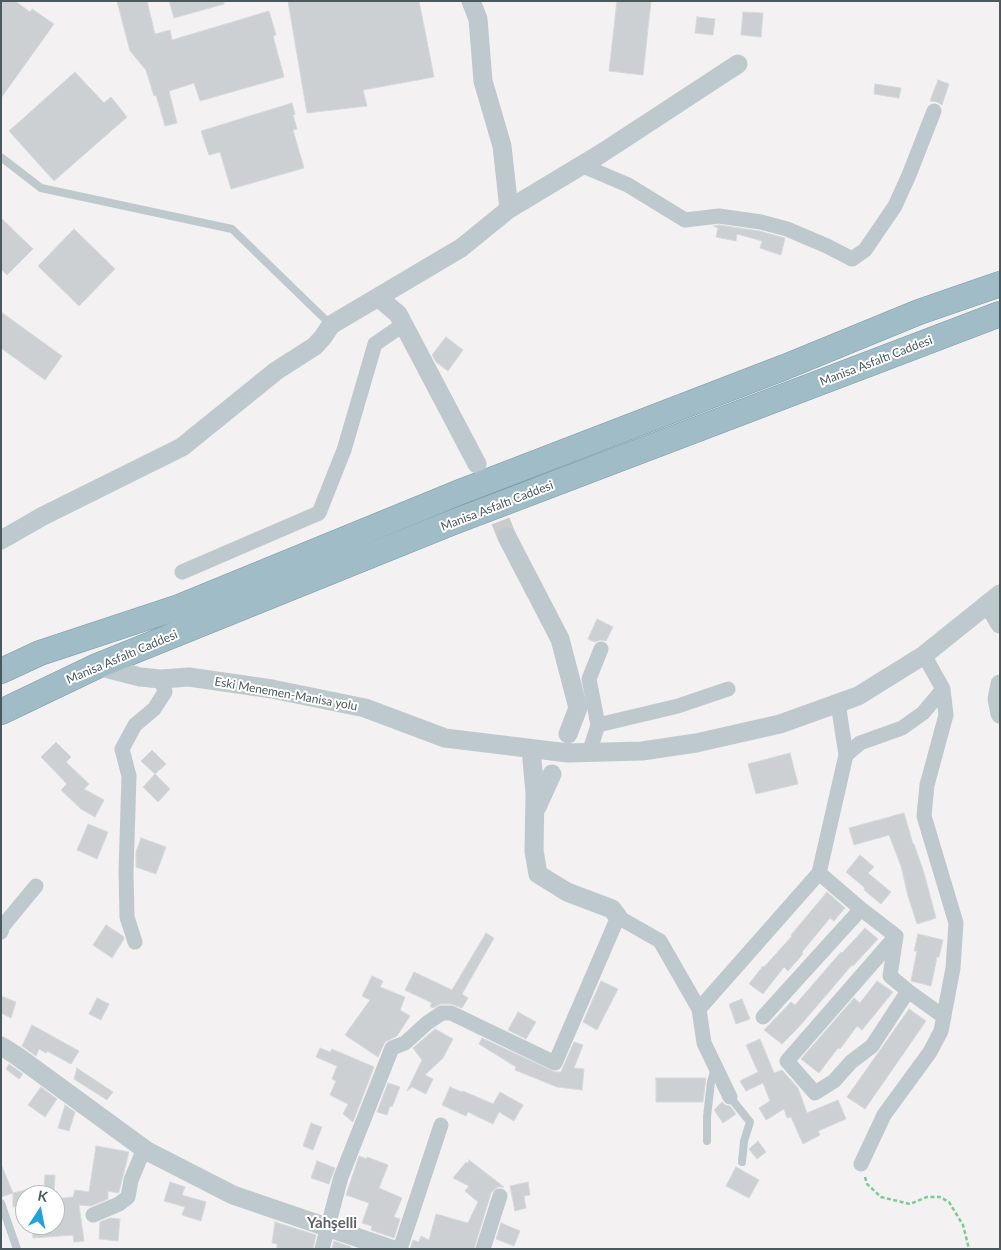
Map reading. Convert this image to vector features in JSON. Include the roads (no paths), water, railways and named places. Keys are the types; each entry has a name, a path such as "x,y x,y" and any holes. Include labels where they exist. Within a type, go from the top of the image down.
{"highway":[{"name":"Manisa Asfaltı Caddesi","path":"1,671 40,653 179,608 460,492 785,367 919,312 1000,284"},
{"name":"Manisa Asfaltı Caddesi","path":"1,712 97,666 451,523 1000,314"}],"street":[{"path":"471,1 478,19 483,81 502,146 509,209"},
{"path":"1,540 43,516 182,447 276,371 315,346 331,325 461,248 509,209 738,64"},
{"path":"581,165 628,185 685,220 719,216 761,222 787,229 852,259 865,250 895,206 934,111"},
{"path":"379,298 398,314 404,324 476,464"},
{"path":"182,572 319,513 344,450 375,344 404,324"},
{"path":"507,537 560,639 578,708 568,734"},
{"path":"994,599 1000,624"},
{"name":"Eski Menemen-Manisa yolu","path":"97,666 140,677 161,680 189,678 272,689 365,708 445,738 568,753 642,751 696,743 780,724 858,696 924,655 994,599"},
{"path":"589,753 598,725 589,679 601,649"},
{"path":"860,1164 884,1114 930,1052 941,1031 953,968 956,923 924,816 927,785 946,714 944,689 924,655"},
{"path":"135,942 127,917 126,872 129,776 122,749 135,725 154,709 165,692 161,680"},
{"path":"1000,684 997,699 1000,714"},
{"path":"598,725 678,706 728,689"},
{"path":"846,755 860,743 902,728 923,713 944,689"},
{"path":"698,1009 819,873 846,755 838,703"},
{"path":"531,749 536,793 534,851 538,874 567,892 612,909 618,917 660,940 698,1009 704,1043 730,1097"},
{"path":"535,811 552,774"},
{"path":"819,873 861,910 896,936"},
{"path":"2,927 36,886"},
{"path":"762,1017 861,910"},
{"path":"322,1249 341,1177 392,1048 405,1043 426,1024 442,1013 451,1013 555,1063 618,917"},
{"path":"896,936 890,976 944,1017"},
{"path":"896,936 787,1061 814,1093 834,1081 851,1062 872,1046 908,991"},
{"path":"8,1050 144,1149 233,1195 391,1249"},
{"path":"400,1249 441,1124"},
{"path":"93,1215 119,1204 128,1197 131,1180 144,1149"},
{"path":"483,1249 500,1196"}],"lane":[{"path":"2,158 41,188 232,229 331,325"},
{"path":"708,1141 706,1117 715,1066"},
{"path":"730,1097 750,1122 744,1141 742,1162"},
{"path":"1,1203 17,1249"}],"tunnel":[{"path":"490,495 507,537"}],"district":[{"name":"Yahşelli","path":"332,1223"}]}
